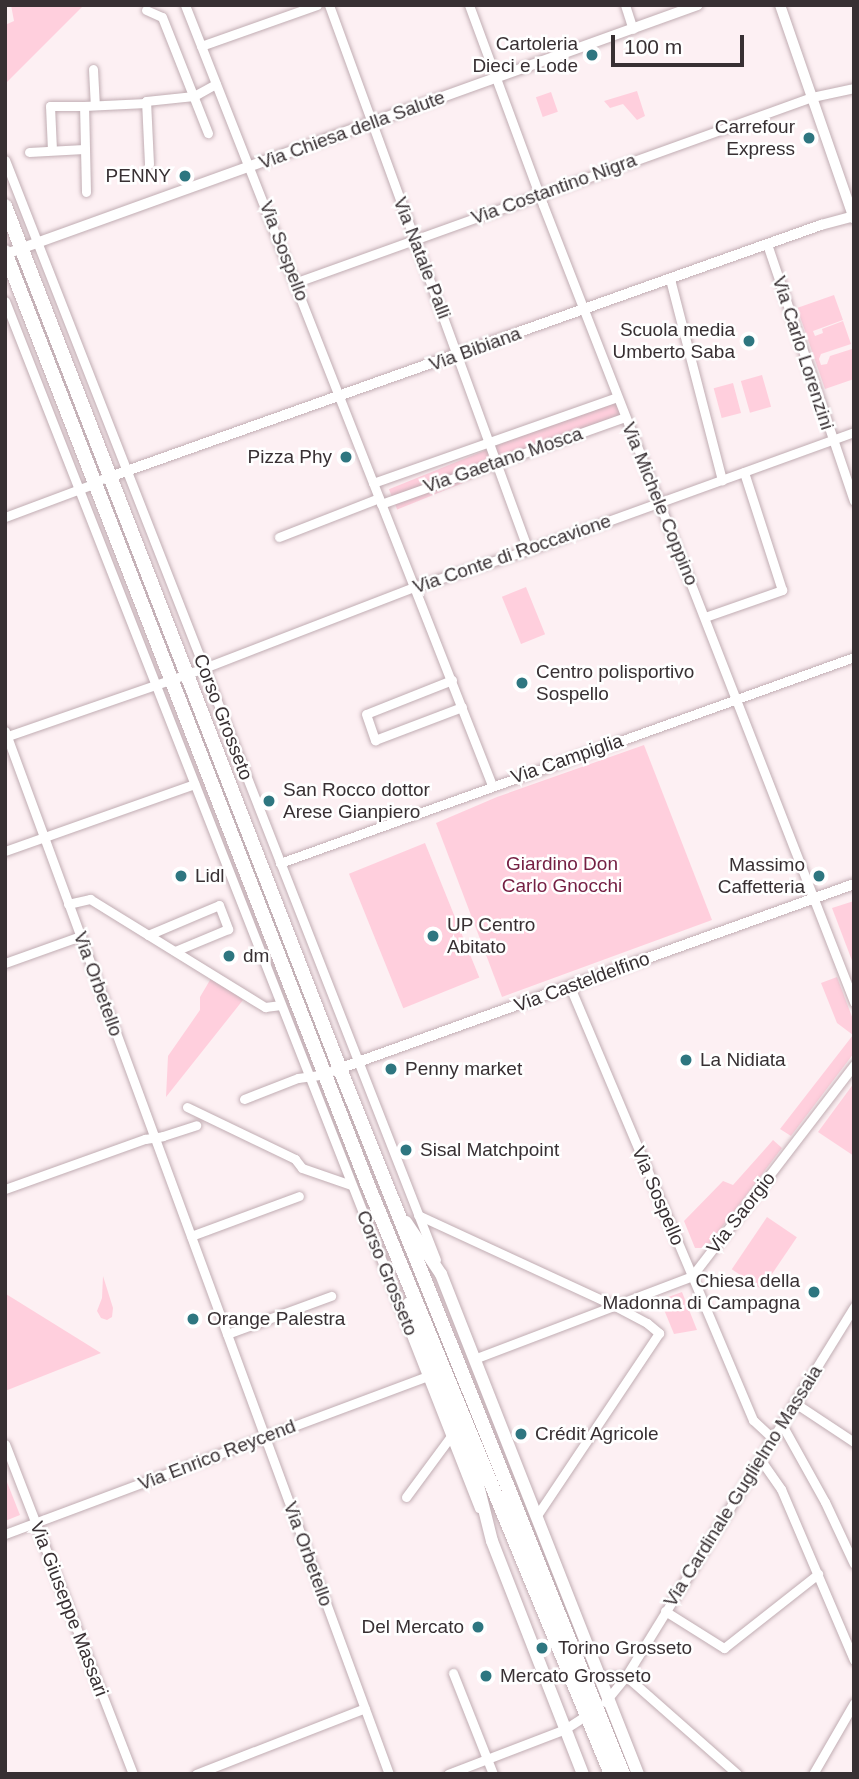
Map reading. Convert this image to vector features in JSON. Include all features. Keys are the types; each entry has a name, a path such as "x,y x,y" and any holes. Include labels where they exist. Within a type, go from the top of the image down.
{"main road":[{"name":"Corso Grosseto","path":"5,206 187,673 333,1071 377,1219 476,1477 492,1541 583,1774"},
{"name":"Corso Grosseto","path":"5,253 172,679 333,1071 391,1198 598,1707"},
{"name":"Corso Grosseto","path":"369,1187 598,1707 638,1774"},
{"name":"Corso Grosseto","path":"391,1198 441,1274 600,1677 598,1707"},
{"path":"598,1707 611,1774"},
{"path":"598,1707 623,1774"}],"street":[{"name":"Via Sospello","path":"185,5 297,282 380,501 417,586 492,785"},
{"path":"201,46 317,5"},
{"name":"Via Natale Palli","path":"329,5 528,550"},
{"name":"Via Michele Coppino","path":"469,5 583,310 854,1002"},
{"path":"625,5 633,29"},
{"name":"Via Chiesa della Salute","path":"5,253 698,5"},
{"path":"780,5 853,217"},
{"path":"146,10 162,17 208,133"},
{"path":"93,69 95,105"},
{"path":"52,150 50,106 146,103 146,100 194,96 216,84"},
{"name":"Via Costantino Nigra","path":"297,282 812,97 854,88"},
{"path":"146,103 149,164"},
{"path":"84,106 86,192"},
{"path":"29,152 84,149"},
{"name":"Corso Grosseto","path":"5,160 441,1274"},
{"name":"Via Bibiana","path":"96,483 767,244 853,217"},
{"name":"Via Carlo Lorenzini","path":"767,244 854,501"},
{"path":"670,279 722,480"},
{"name":"Corso Grosseto","path":"5,301 492,1541"},
{"name":"Via Gaetano Mosca","path":"373,483 617,397"},
{"name":"Via Gaetano Mosca","path":"380,501 625,417"},
{"name":"Via Conte di Roccavione","path":"6,735 204,668 417,586 528,550 854,432"},
{"path":"705,617 782,590 744,472"},
{"path":"5,517 96,483"},
{"path":"279,537 380,501"},
{"name":"Via Campiglia","path":"280,863 854,657"},
{"path":"452,680 366,714 375,740 462,707"},
{"name":"Via Orbetello","path":"6,735 389,1774"},
{"path":"5,851 194,783"},
{"name":"Via Casteldelfino","path":"244,1099 309,1076 359,1063 854,884"},
{"path":"68,904 87,898 265,1007 281,1005"},
{"path":"148,935 219,905 228,929 174,951"},
{"path":"5,963 81,936"},
{"name":"Via Sospello","path":"570,987 753,1420 772,1438"},
{"name":"Via Saorgio","path":"692,1276 854,1065"},
{"path":"187,1107 295,1159 302,1168 351,1185"},
{"path":"5,1189 196,1125"},
{"path":"191,1236 299,1196"},
{"path":"418,1214 615,1306 647,1323 659,1333 536,1517"},
{"path":"474,1359 692,1276"},
{"path":"227,1334 331,1296"},
{"name":"Via Cardinale Guglielmo Massaia","path":"449,1774 565,1729 598,1707 626,1676 781,1423 852,1314"},
{"name":"Via Enrico Reycend","path":"5,1534 428,1376"},
{"path":"795,1402 854,1442"},
{"path":"781,1423 825,1502 854,1564"},
{"path":"406,1497 451,1436"},
{"name":"Via Giuseppe Massari","path":"5,1444 133,1774"},
{"path":"760,1459 781,1489 854,1660"},
{"path":"529,1499 537,1499 555,1489"},
{"path":"665,1611 724,1648 818,1574"},
{"path":"453,1673 493,1774"},
{"path":"600,1677 626,1676 737,1774"},
{"path":"813,1774 854,1703"},
{"path":"196,1774 365,1708"}],"green space":[{"path":"11,5 84,5 5,84 5,25 14,21"},
{"path":"637,91 645,116 637,120 623,104 610,108 604,101"},
{"path":"551,92 558,112 543,117 536,97"},
{"path":"834,295 843,320 813,331 815,336 823,333 822,329 843,321 851,344 821,354 819,359 821,365 827,364 830,356 852,349 854,379 825,389 797,308"},
{"path":"762,375 771,407 750,413 741,381"},
{"path":"733,383 741,413 722,418 714,388"},
{"path":"617,397 625,417 397,510 389,489"},
{"path":"526,587 545,634 521,644 502,597"},
{"name":"Giardino Don Carlo Gnocchi","path":"644,745 712,920 502,997 436,823 497,797"},
{"path":"425,843 479,977 403,1008 349,874"},
{"path":"854,901 854,966 832,908"},
{"path":"213,975 243,1000 166,1097 168,1056 200,1010 200,997"},
{"path":"837,977 854,1022 854,1053 791,1136 780,1129 853,1035 837,1023 821,983"},
{"path":"854,1083 854,1156 818,1132"},
{"path":"773,1140 782,1148 706,1248 695,1248 684,1221 723,1181 733,1185"},
{"path":"767,1217 797,1237 762,1289 732,1269"},
{"path":"103,1276 113,1308 112,1317 107,1320 101,1318 97,1311 102,1298"},
{"path":"682,1292 697,1330 674,1334 660,1300"},
{"path":"6,1294 101,1353 5,1391"},
{"path":"5,1477 20,1515 5,1521"}],"place":[{"name":"Cartoleria Dieci e Lode","path":"592,55"},
{"name":"Carrefour Express","path":"809,138"},
{"name":"PENNY","path":"185,176"},
{"name":"Scuola media Umberto Saba","path":"749,341"},
{"name":"Pizza Phy","path":"346,457"},
{"name":"Centro polisportivo Sospello","path":"522,683"},
{"name":"San Rocco dottor Arese Gianpiero","path":"269,801"},
{"name":"Lidl","path":"181,876"},
{"name":"Massimo Caffetteria","path":"819,876"},
{"name":"UP Centro Abitato","path":"433,936"},
{"name":"dm","path":"229,956"},
{"name":"La Nidiata","path":"686,1060"},
{"name":"Penny market","path":"391,1069"},
{"name":"Sisal Matchpoint","path":"406,1150"},
{"name":"Chiesa della Madonna di Campagna","path":"814,1292"},
{"name":"Orange Palestra","path":"193,1319"},
{"name":"Crédit Agricole","path":"521,1434"},
{"name":"Del Mercato","path":"478,1627"},
{"name":"Torino Grosseto","path":"542,1648"},
{"name":"Mercato Grosseto","path":"486,1676"}]}
